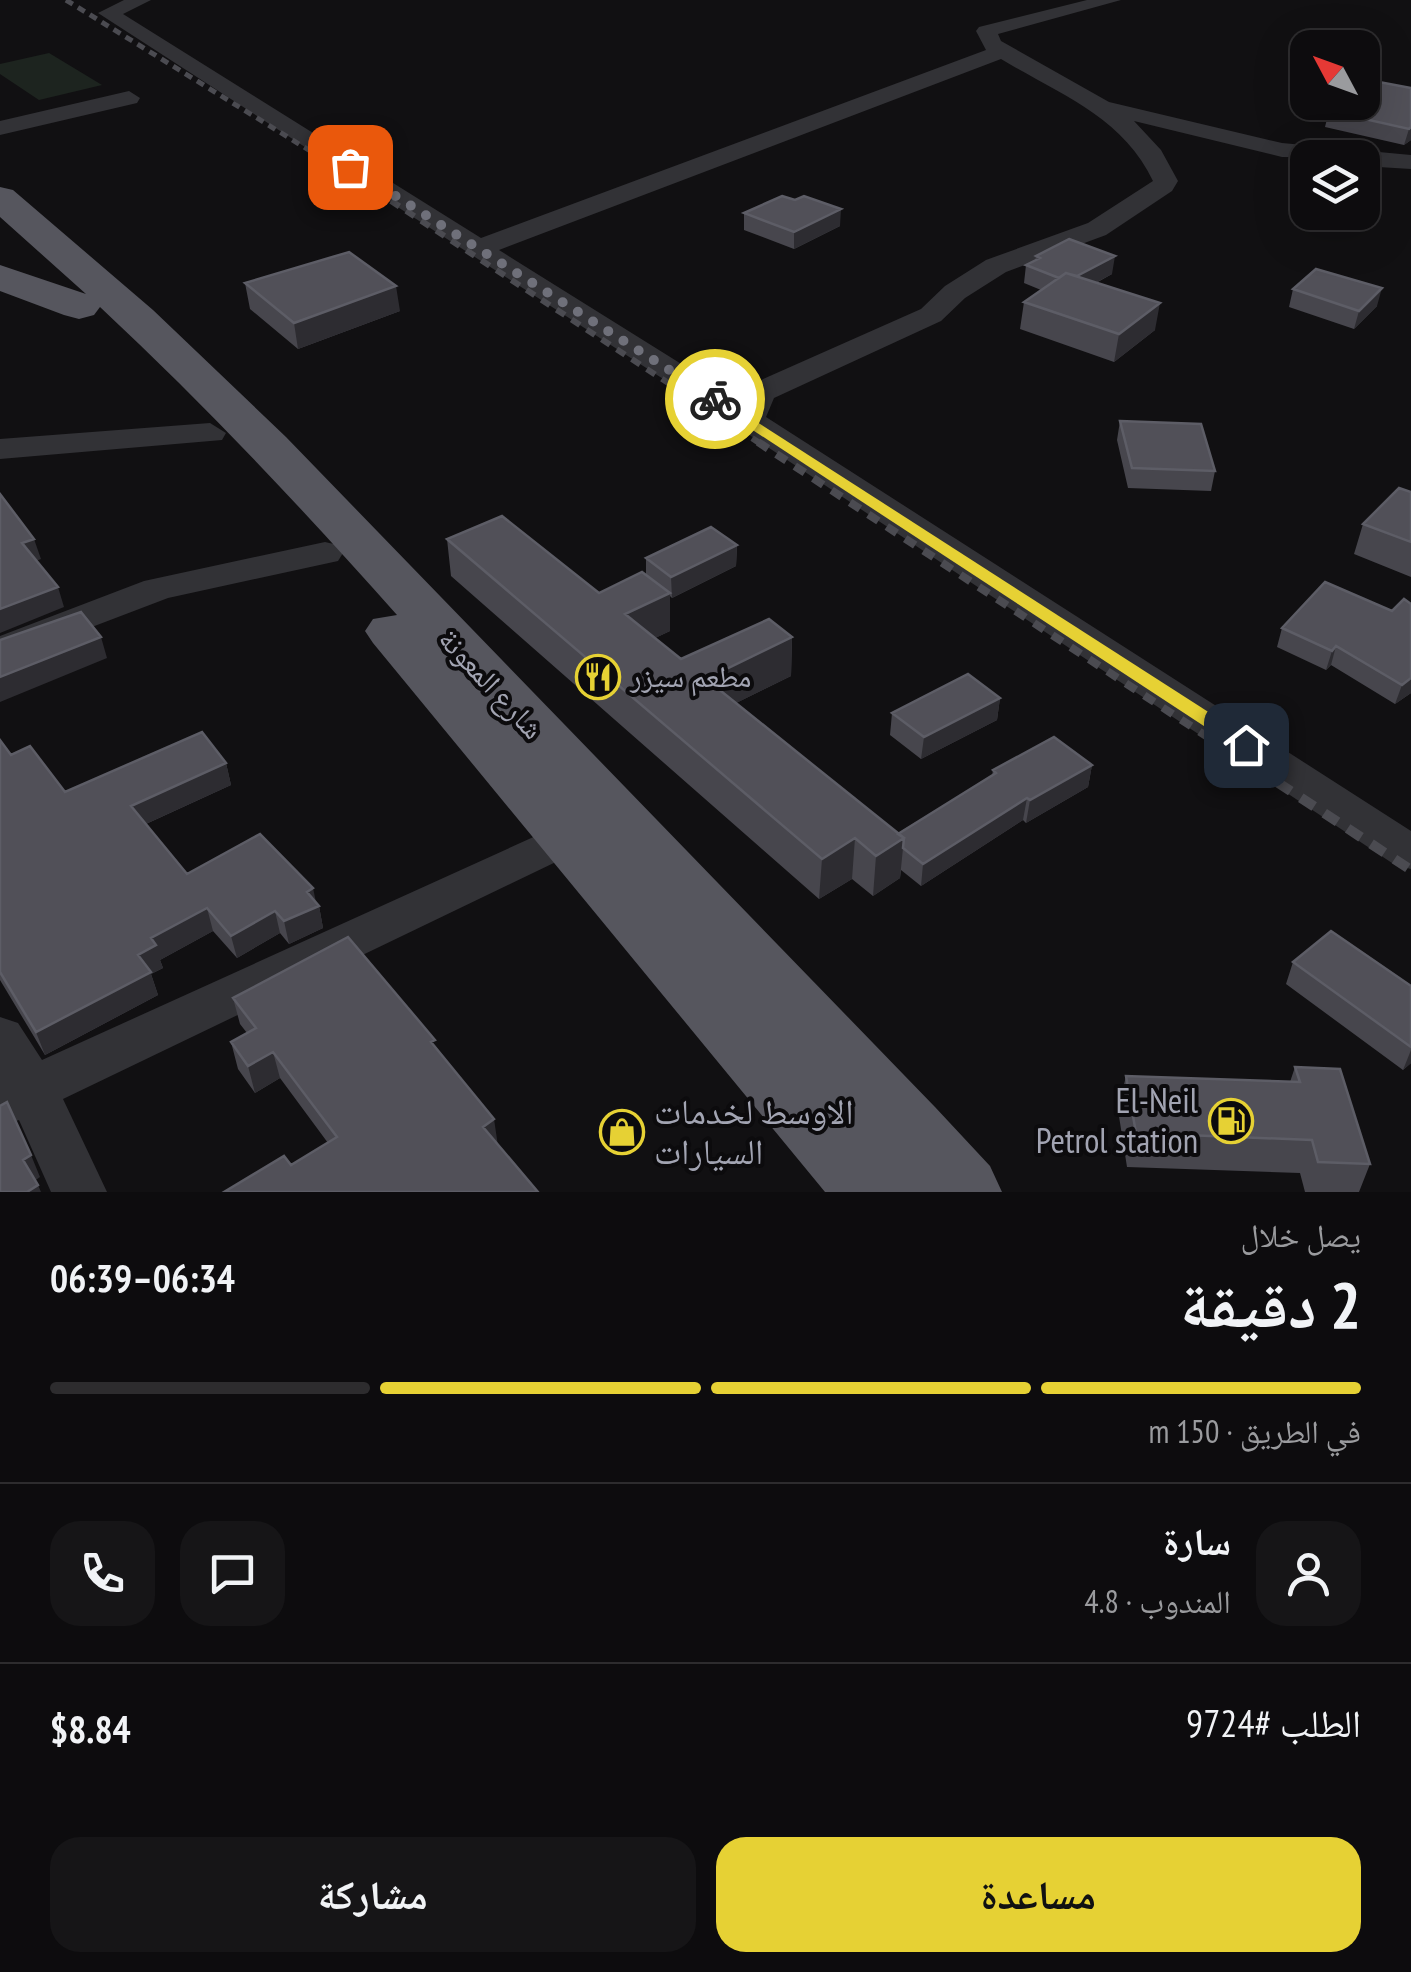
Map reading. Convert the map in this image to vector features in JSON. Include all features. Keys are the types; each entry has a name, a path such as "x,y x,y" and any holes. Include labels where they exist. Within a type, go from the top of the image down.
{"highway":[{"name":"شارع المعونة","path":"0,198 84,266 212,389 380,563 961,1192"},
{"name":"شارع المعونة","path":"0,236 210,433 325,553 876,1192"},
{"path":"0,277 79,306"}],"street":[{"path":"140,0 108,12 750,421 1411,853"},
{"path":"1111,0 986,31 1002,51 1104,106 1252,144 1290,149"},
{"path":"477,249 1002,51"},
{"path":"0,128 130,98"},
{"path":"750,421 752,404 764,392 931,314 955,292 996,266 1096,229 1163,186 1166,180 1156,155 1104,106"},
{"path":"1380,160 1411,162"},
{"path":"0,449 210,433"},
{"path":"0,650 157,589 325,553"},
{"path":"15,1096 571,836"},
{"path":"0,1038 15,1096 79,1192"}],"shaded area":[{"path":"49,53 102,85 39,100 0,74 0,64"}],"building":[{"path":"1380,82 1411,88 1409,129 1369,120 1380,120"},
{"path":"782,196 795,200 804,196 841,209 794,232 744,213"},
{"path":"1069,239 1115,256 1077,276 1066,273 1059,278 1026,265 1040,258 1036,256"},
{"path":"349,252 396,286 294,323 245,283"},
{"path":"1316,269 1382,288 1359,311 1293,289"},
{"path":"1066,273 1160,303 1119,334 1024,302"},
{"path":"1120,421 1201,424 1215,471 1132,468"},
{"path":"1399,488 1411,492 1411,542 1363,524"},
{"path":"0,494 34,539 22,543 58,587 0,609"},
{"path":"502,516 599,593 642,572 670,593 625,614 681,659 769,619 792,637 706,679 904,838 876,856 855,838 822,859 447,539"},
{"path":"711,527 737,545 671,577 646,558"},
{"path":"1325,582 1392,611 1404,599 1411,604 1411,678 1402,685 1336,646 1332,651 1282,628"},
{"path":"81,612 101,637 0,677 0,640"},
{"path":"968,674 1000,698 924,737 892,713"},
{"path":"202,732 226,763 131,806 187,874 260,834 313,888 307,892 319,906 284,921 275,911 231,936 207,908 151,938 156,945 138,955 151,972 36,1032 0,972 0,740 11,755 30,746 65,792"},
{"path":"1054,737 1092,765 1030,800 1027,798 923,864 903,848 904,838 898,834 996,773 993,770"},
{"path":"1331,931 1411,986 1411,1047 1293,962"},
{"path":"348,937 435,1040 431,1042 494,1119 483,1127 538,1192 224,1192 284,1156 291,1165 337,1137 273,1052 248,1066 231,1042 256,1028 233,998"},
{"path":"1295,1067 1340,1069 1370,1164 1318,1162 1312,1140 1136,1133 1126,1076 1300,1082"},
{"path":"7,1102 31,1155 23,1160 38,1185 27,1192 0,1192 0,1106"}],"railway":[{"path":"66,0 380,194"},
{"path":"376,191 761,444"},
{"path":"758,442 1258,770"},
{"path":"1254,767 1411,870"}],"way so far":[{"path":"350,167 715,399"}],"place":[{"name":"مطعم سيزر","path":"598,677"},
{"name":"El-Neil Petrol station","path":"1231,1121"},
{"name":"الاوسط لخدمات السيارات","path":"622,1132"}],"route":[{"path":"715,399 1246,745"}]}
